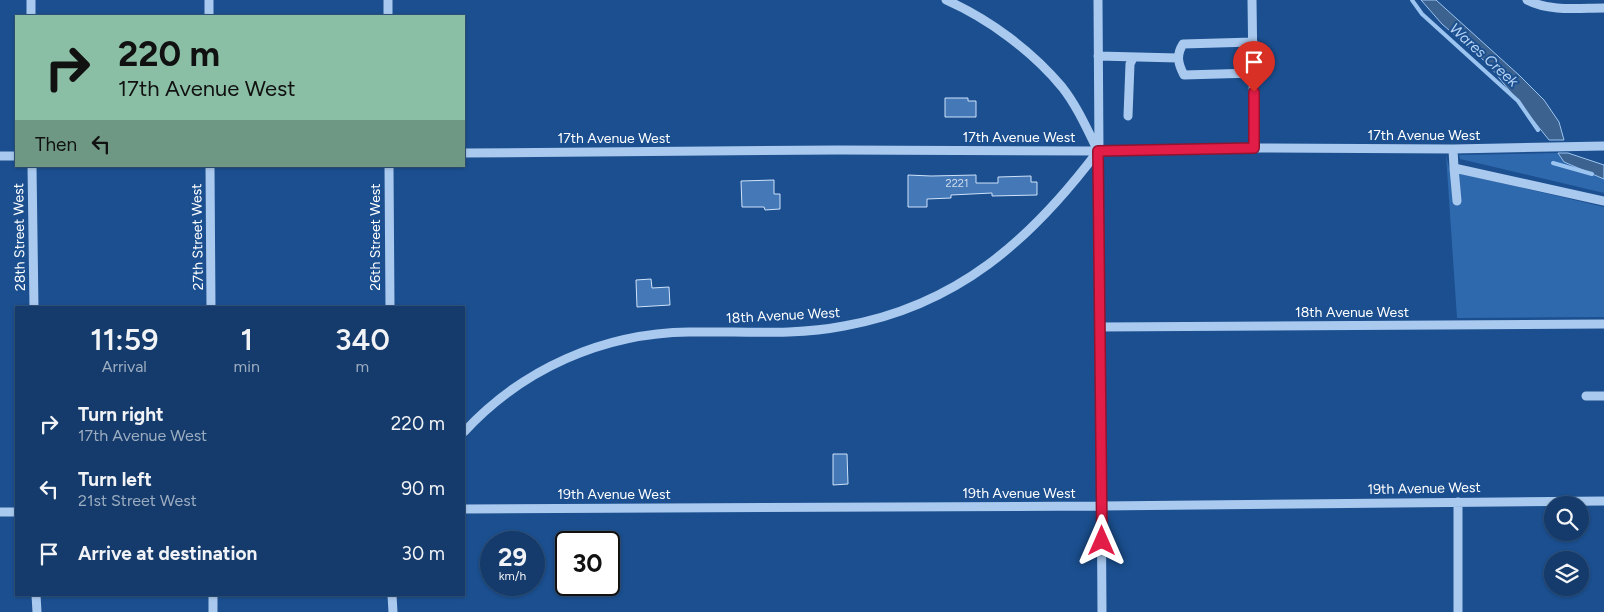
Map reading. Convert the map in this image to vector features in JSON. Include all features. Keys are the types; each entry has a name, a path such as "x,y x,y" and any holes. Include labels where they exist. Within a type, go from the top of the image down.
{"street":[{"path":"31,0 31,15"},
{"path":"208,0 209,15"},
{"path":"388,0 388,15"},
{"path":"946,0 993,25 1045,70 1062,88 1077,110 1098,151"},
{"path":"1098,0 1102,612"},
{"path":"1252,0 1254,148"},
{"path":"1527,0 1544,6 1559,8 1604,8"},
{"path":"1253,42 1183,44 1179,50 1178,58 1184,75 1254,73"},
{"path":"1098,56 1178,58"},
{"path":"1128,116 1130,64 1133,58"},
{"name":"17th Avenue West","path":"465,153 838,150 1098,151 1254,148 1453,149 1604,146"},
{"path":"1453,149 1457,201"},
{"name":"18th Avenue West","path":"465,431 492,404 529,378 555,363 609,342 673,332 778,331 844,326 892,314 930,300 980,272 1026,233 1075,181 1098,151"},
{"path":"0,156 15,156"},
{"name":"28th Street West","path":"32,167 34,306"},
{"name":"27th Street West","path":"210,167 211,306"},
{"name":"26th Street West","path":"389,167 390,306"},
{"path":"1454,168 1604,201"},
{"name":"18th Avenue West","path":"1100,328 1604,324"},
{"path":"1586,396 1604,396"},
{"name":"19th Avenue West","path":"465,509 1604,501"},
{"path":"1458,502 1458,612"},
{"path":"0,512 15,512"},
{"path":"36,596 37,612"},
{"path":"213,596 213,612"},
{"path":"392,596 393,612"}],"shaded area":[{"path":"1558,153 1564,163 1604,179 1604,193 1460,159 1459,155"},
{"path":"1446,155 1449,167 1454,172 1604,207 1604,317 1457,318"}],"water":[{"path":"1421,0 1436,0 1520,76 1544,100 1559,122 1564,140 1549,140 1488,64 1442,24"},
{"path":"1558,153 1568,153 1604,165 1604,179 1564,162"}],"building":[{"path":"945,98 968,98 968,101 976,101 976,117 945,117"},
{"path":"908,175 976,175 976,183 998,183 998,177 1031,176 1031,182 1037,182 1037,195 992,196 992,193 951,195 951,198 927,199 927,207 908,207"},
{"path":"774,180 774,194 780,194 780,209 765,210 764,207 742,207 741,181"},
{"path":"651,279 652,288 669,287 670,305 637,307 636,280"},
{"path":"833,454 847,454 848,484 833,485"}],"waterway":[{"name":"Wares Creek","path":"1412,0 1422,14 1518,101 1538,130"},
{"name":"Wares Creek","path":"1553,163 1592,174"}],"route":[{"path":"1102,541 1098,151 1254,148 1254,92"}]}
